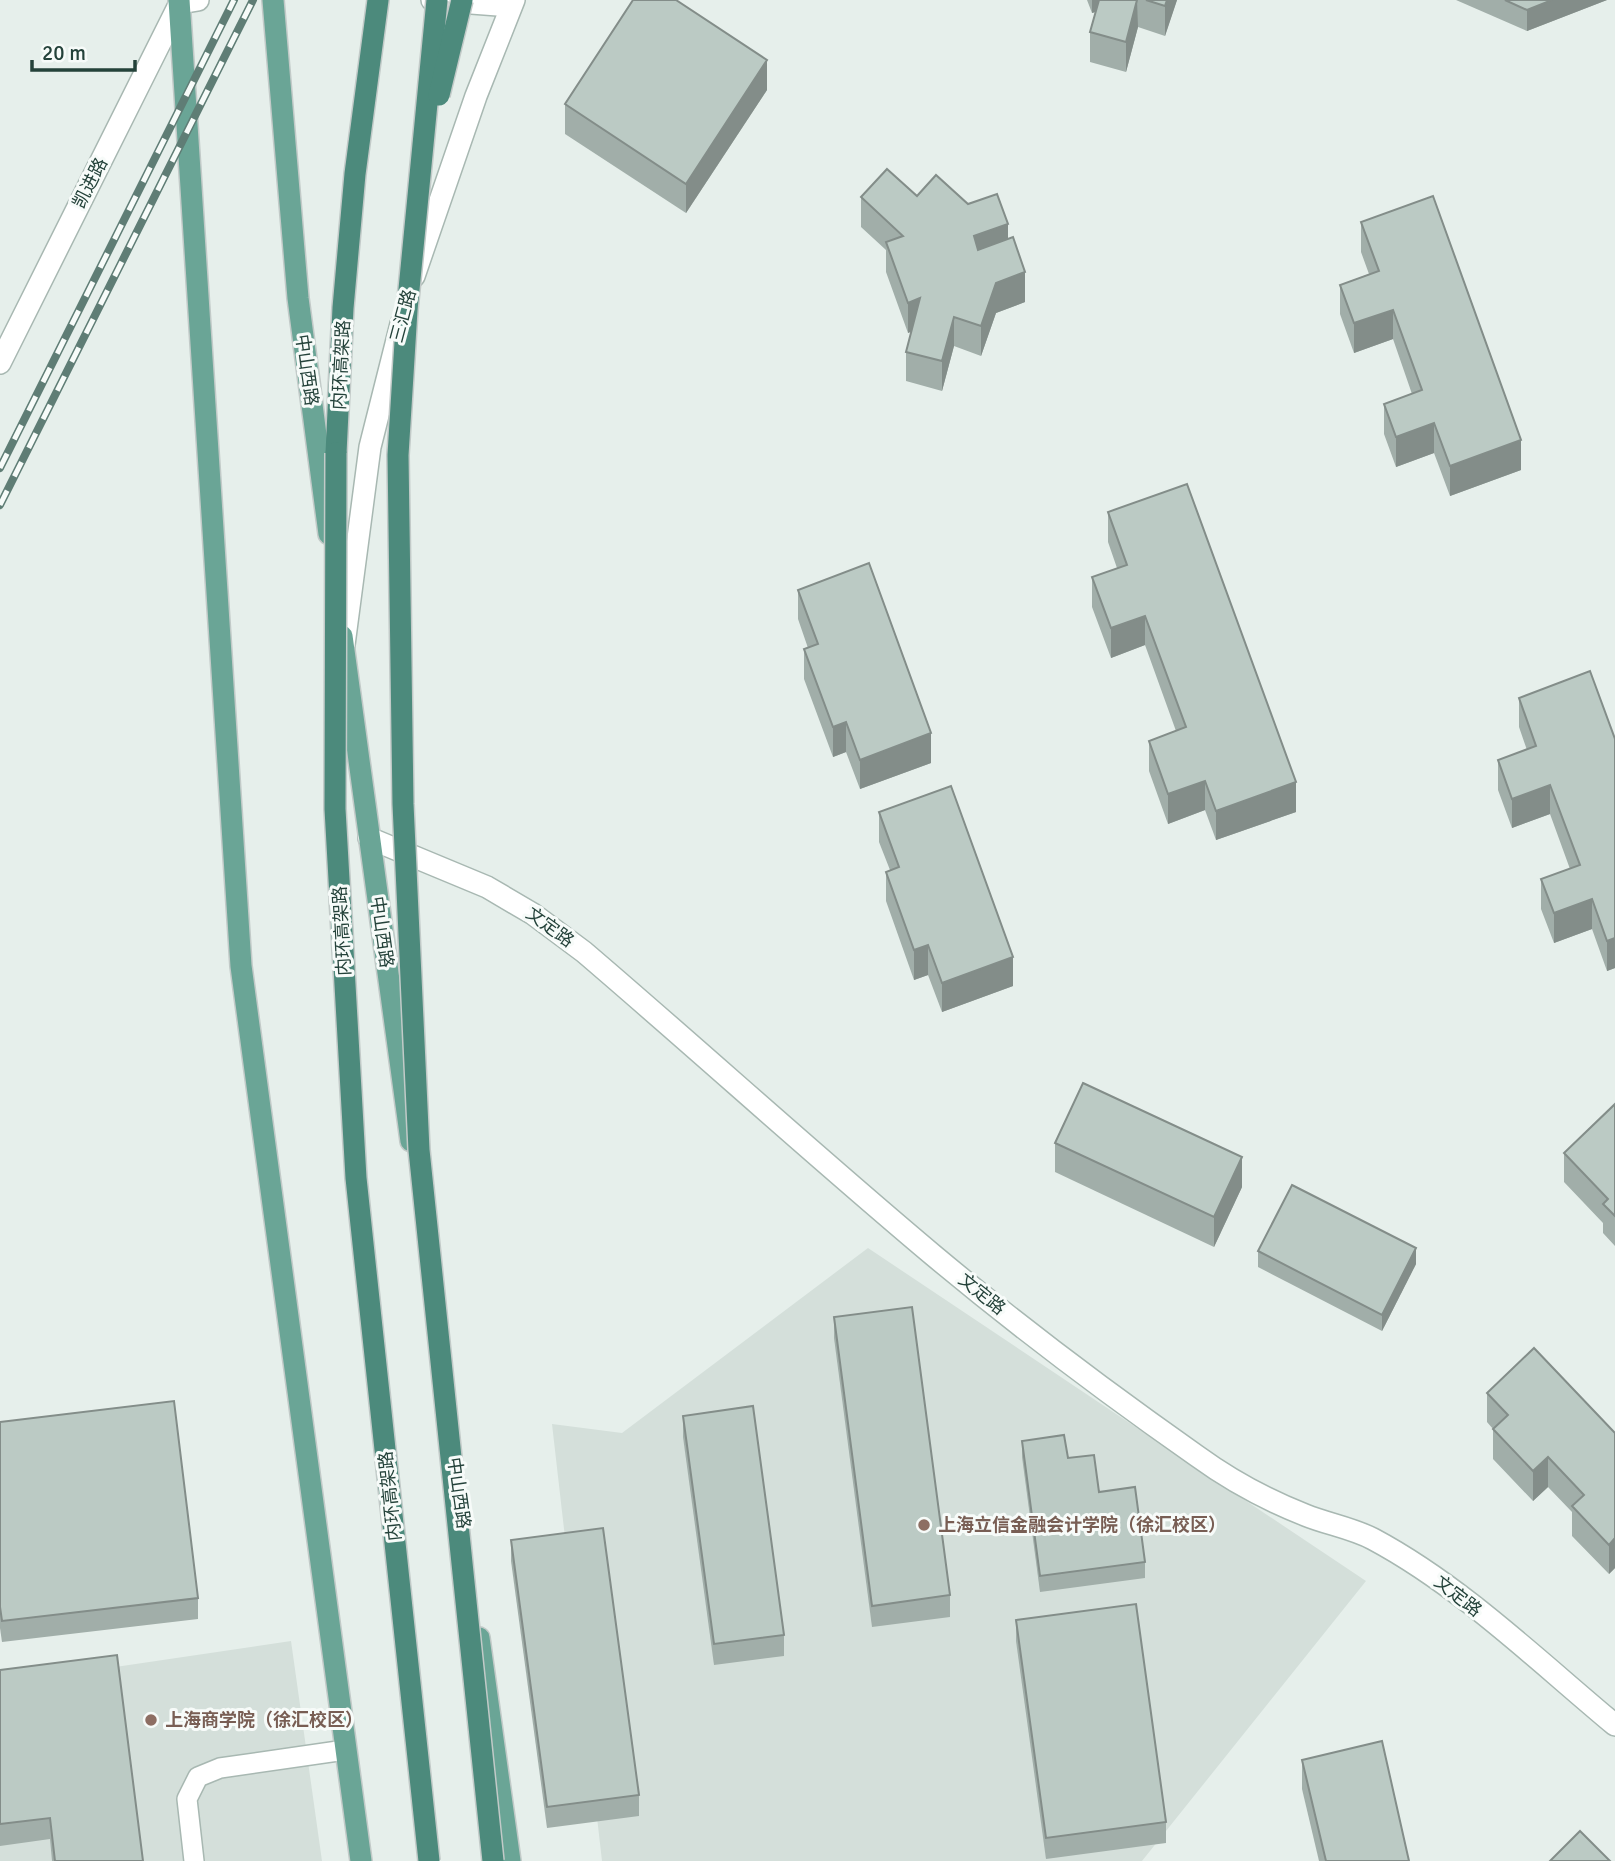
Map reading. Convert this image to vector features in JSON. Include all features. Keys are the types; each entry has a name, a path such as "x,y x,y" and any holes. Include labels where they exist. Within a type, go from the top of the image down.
{"highway":[{"name":"内环高架路","path":"378,0 355,174 343,308 337,453 335,809 356,1178 429,1861"},
{"path":"435,0 407,310 398,455 403,804 419,1150 493,1861"},
{"path":"421,172 461,0"}],"main road":[{"name":"中山西路","path":"273,0 298,298 369,838 510,1861"},
{"path":"186,1 241,966 361,1861"}],"street":[{"path":"435,0 513,3"},
{"name":"凯进路","path":"0,363 186,1"},
{"name":"三汇路","path":"344,645 370,447 408,293 476,96 513,3"},
{"name":"文定路","path":"369,838 487,887 533,914 594,961 934,1255 1129,1408 1256,1494 1305,1515 1369,1537 1424,1570 1474,1607 1615,1725"}],"lane":[{"path":"194,1861 187,1799 198,1777 220,1768 345,1750"}],"shaded area":[{"name":"上海立信金融会计学院（徐汇校区）","path":"868,1248 1366,1581 1142,1861 602,1861 552,1424 622,1433"},
{"name":"上海商学院（徐汇校区）","path":"291,1641 322,1861 0,1861 0,1684"}],"building":[{"path":"633,0 676,0 767,60 686,184 565,104"},
{"path":"1099,0 1137,0 1126,42 1090,32"},
{"path":"1146,0 1167,0 1165,6"},
{"path":"1505,0 1552,0 1527,10"},
{"path":"887,169 917,196 936,175 968,204 997,194 1008,224 974,236 978,250 1013,237 1025,272 996,283 981,326 954,317 942,361 906,352 920,298 908,303 886,242 903,236 861,197"},
{"path":"1433,196 1521,440 1450,466 1434,423 1396,437 1384,404 1422,390 1393,310 1354,323 1340,285 1379,271 1361,222"},
{"path":"1187,484 1296,782 1216,811 1205,781 1168,794 1149,741 1186,727 1145,616 1111,628 1092,577 1127,565 1108,512"},
{"path":"869,563 931,733 860,760 846,722 833,727 804,649 818,644 798,590"},
{"path":"1590,671 1615,739 1615,938 1607,941 1592,899 1554,913 1541,879 1580,865 1550,785 1512,799 1498,760 1536,746 1519,698"},
{"path":"951,786 1013,957 942,983 928,945 914,950 886,872 899,867 879,812"},
{"path":"1083,1083 1242,1157 1214,1217 1055,1143"},
{"path":"1615,1104 1615,1216 1603,1204 1608,1199 1564,1153"},
{"path":"1292,1185 1416,1248 1382,1315 1258,1251"},
{"path":"912,1307 950,1595 872,1606 834,1317"},
{"path":"1534,1348 1615,1433 1615,1538 1609,1545 1572,1506 1584,1495 1548,1457 1533,1471 1493,1429 1508,1415 1487,1393"},
{"path":"174,1401 198,1598 2,1621 0,1422"},
{"path":"753,1406 784,1635 714,1644 683,1416"},
{"path":"1064,1435 1068,1458 1094,1455 1099,1492 1135,1487 1145,1562 1040,1576 1022,1441"},
{"path":"603,1528 639,1795 547,1807 511,1540"},
{"path":"1136,1604 1166,1822 1046,1838 1016,1620"},
{"path":"117,1655 143,1861 55,1861 50,1818 0,1824 0,1670"},
{"path":"1382,1741 1409,1861 1326,1861 1302,1760"},
{"path":"1580,1831 1610,1861 1550,1861"}],"railway":[{"path":"0,468 234,0"},
{"path":"0,505 253,0"}],"place":[{"name":"上海立信金融会计学院（徐汇校区）","path":"924,1525"},
{"name":"上海商学院（徐汇校区）","path":"151,1720"}]}
